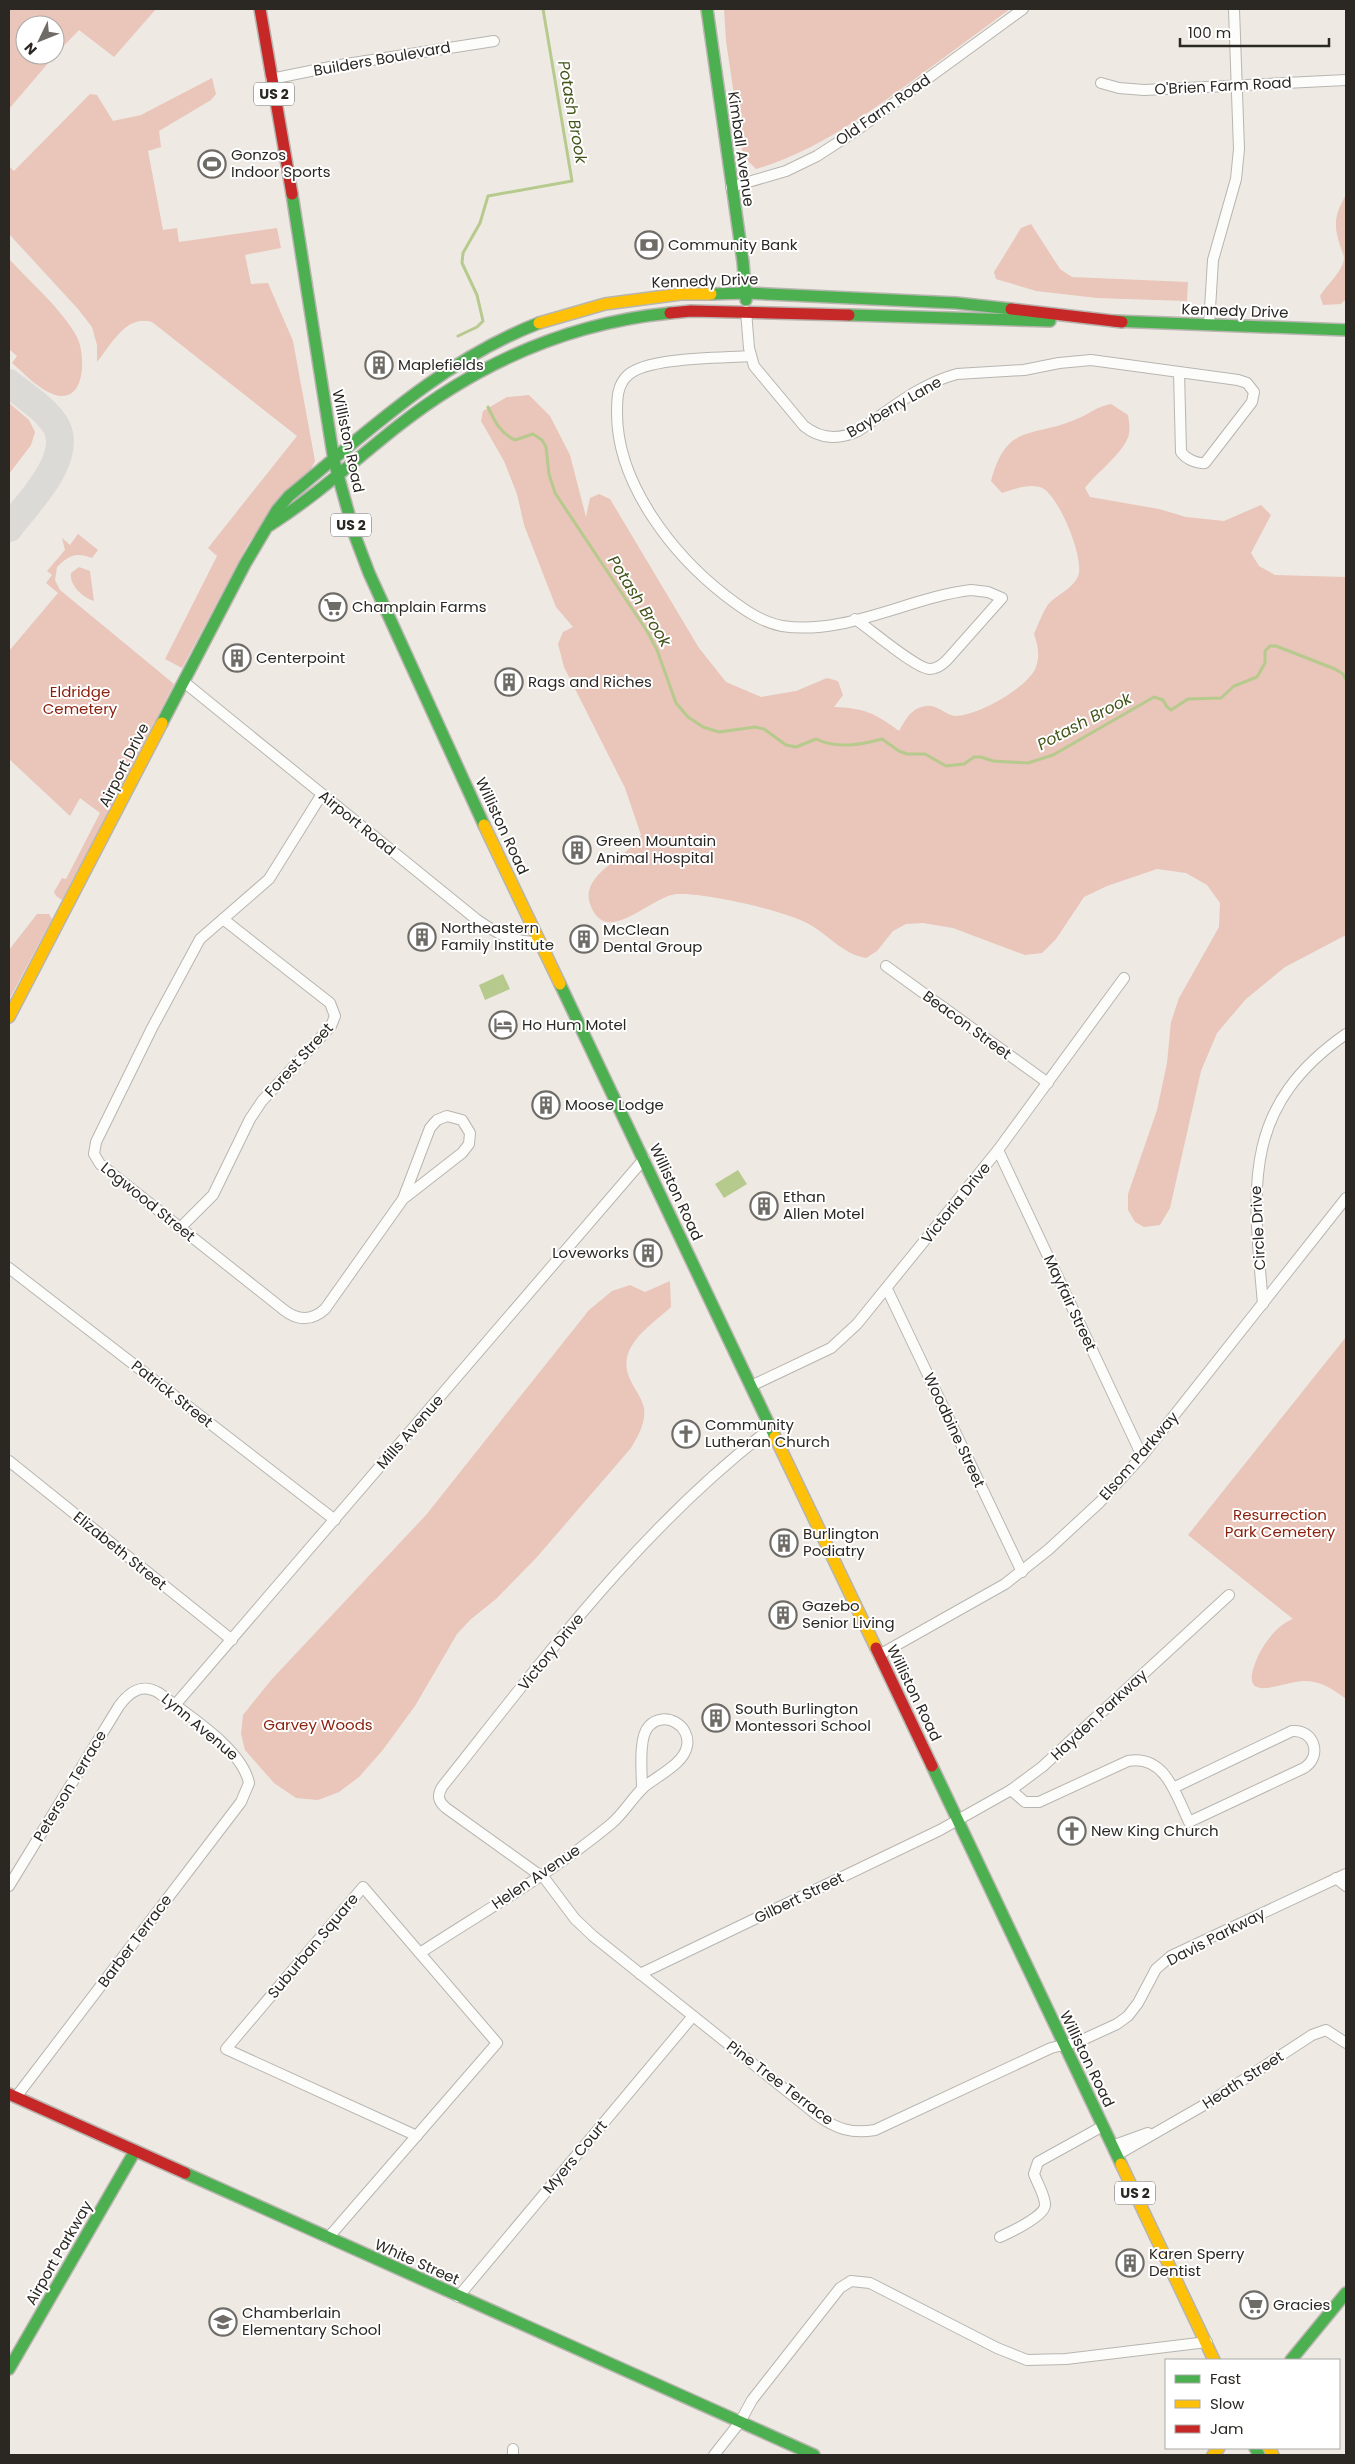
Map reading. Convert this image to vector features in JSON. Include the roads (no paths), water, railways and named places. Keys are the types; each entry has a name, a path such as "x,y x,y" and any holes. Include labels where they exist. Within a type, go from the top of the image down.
{"main road":[{"name":"Williston Road","path":"260,9 301,245 337,478 360,551 380,599 540,942 1214,2359"},
{"name":"Kimball Avenue","path":"707,9 746,293 746,312"},
{"name":"Kennedy Drive","path":"334,461 411,396 474,354 538,324 605,304 681,294 746,293 956,302 1122,322"},
{"name":"Kennedy Drive","path":"337,478 430,402 486,366 538,342 574,331 659,313 746,312 954,320 1122,322 1346,330"},
{"path":"430,402 434,380"},
{"name":"Airport Drive","path":"9,1017 184,682 268,526 289,496 334,461"},
{"name":"Airport Drive","path":"268,526 337,478"},
{"name":"White Street","path":"13,2096 814,2455"},
{"name":"Airport Parkway","path":"9,2369 135,2151"},
{"path":"1292,2359 1346,2293"},
{"name":"Williston Road","path":"1207,2342 1217,2359"}],"street":[{"name":"Old Farm Road","path":"731,187 779,174 817,156 857,130 1023,9"},
{"path":"1209,325 1213,260 1236,179 1239,149 1234,9"},
{"name":"Builders Boulevard","path":"271,79 357,62 494,41"},
{"name":"O'Brien Farm Road","path":"1101,82 1119,88 1144,90 1346,80"},
{"name":"Bayberry Lane","path":"746,312 750,356 764,382 804,426 811,432 828,437 849,435 922,387 958,374 1024,370 1081,360 1109,362 1243,381 1249,385 1254,392 1250,405 1206,463 1199,464 1187,458 1181,452 1179,372"},
{"path":"750,356 658,363 642,366 629,374 620,387 617,420 622,448 633,479 653,517 674,547 705,579 754,616 781,626 796,627 856,619 961,591 979,590 1002,598 946,660 936,668 930,669 917,664 856,619"},
{"name":"Airport Road","path":"184,682 476,919 501,936 513,940 540,942"},
{"name":"Logwood Street","path":"322,794 269,879 224,919 205,933 194,948 94,1146 96,1158 100,1164 284,1310 294,1317 305,1319 316,1316 325,1309 403,1199 433,1124 447,1116 462,1120 470,1133 466,1149 403,1199"},
{"name":"Forest Street","path":"180,1228 213,1196 259,1105 331,1026 335,1016 330,1003 224,919"},
{"name":"Beacon Street","path":"886,966 1048,1084"},
{"name":"Victoria Drive","path":"751,1386 831,1348 849,1333 887,1289 998,1150 1124,978"},
{"name":"Circle Drive","path":"1263,1304 1255,1194 1263,1142 1276,1110 1296,1079 1320,1054 1346,1034"},
{"name":"Mayfair Street","path":"998,1150 1142,1456"},
{"name":"Mills Avenue","path":"175,1706 644,1159"},
{"name":"Elsom Parkway","path":"879,1655 989,1595 1022,1572 1100,1502 1142,1456 1346,1198"},
{"name":"Patrick Street","path":"9,1268 335,1520"},
{"name":"Woodbine Street","path":"887,1289 1022,1572"},
{"name":"Victory Drive","path":"540,1876 442,1805 438,1796 440,1791 588,1606 640,1545 675,1511 771,1428"},
{"name":"Elizabeth Street","path":"9,1461 232,1640"},
{"name":"Hayden Parkway","path":"958,1820 1011,1790 1042,1767 1229,1595"},
{"name":"Lynn Avenue","path":"137,1690 154,1690 232,1750 244,1767 249,1783"},
{"name":"Peterson Terrace","path":"9,1886 119,1706 137,1690"},
{"name":"Helen Avenue","path":"420,1953 540,1876 618,1818 642,1788 684,1753 687,1738 684,1729 676,1722 667,1719 657,1720 646,1730 643,1739 642,1788"},
{"path":"1011,1790 1026,1802 1039,1802 1128,1761 1142,1760 1160,1768 1173,1788 1189,1822 1308,1765 1314,1755 1314,1746 1308,1735 1292,1732 1173,1788"},
{"name":"Barber Terrace","path":"13,2096 241,1802 249,1783"},
{"name":"Gilbert Street","path":"640,1974 958,1820"},
{"name":"Pine Tree Terrace","path":"540,1876 580,1925 817,2115 833,2126 850,2132 868,2131 883,2127 1046,2051 1064,2045"},
{"name":"Davis Parkway","path":"1064,2045 1085,2039 1128,2016 1138,2003 1156,1969 1171,1956 1341,1876 1346,1886"},
{"name":"Suburban Square","path":"328,2238 417,2136 497,2044 363,1887 226,2049 417,2136"},
{"name":"Myers Court","path":"458,2297 693,2016"},
{"name":"Heath Street","path":"1114,2150 1125,2139 1159,2129 1211,2101 1312,2035 1326,2030 1346,2043"},
{"path":"1000,2237 1039,2215 1044,2209 1045,2201 1034,2174 1038,2162 1103,2126"},
{"path":"714,2455 740,2422 752,2400 840,2288 851,2280 870,2283 997,2348 1028,2360 1066,2359 1207,2342"}],"waterway":[{"name":"Potash Brook","path":"458,336 477,327 483,321 477,295 462,263 463,253 480,223 488,196 572,181 543,9"},
{"name":"Potash Brook","path":"488,407 498,426 505,434 515,440 533,434 542,440 546,447 549,474 555,493 647,631 657,650 676,703 688,717 703,727 719,732 755,727 764,729 786,745 796,747 816,739 840,745 865,743 882,739 899,751 907,754 925,754 946,766 964,764 974,757 993,761 1028,763 1053,755 1154,697 1163,700 1171,710 1188,699 1221,698 1234,686 1257,677 1265,663 1265,651 1270,646 1276,646 1335,669 1343,674 1346,680"}],"place":[{"name":"Gonzos Indoor Sports","path":"212,164"},
{"name":"Community Bank","path":"649,245"},
{"name":"Maplefields","path":"379,365"},
{"name":"Champlain Farms","path":"333,607"},
{"name":"Centerpoint","path":"237,658"},
{"name":"Rags and Riches","path":"509,682"},
{"name":"Green Mountain Animal Hospital","path":"577,850"},
{"name":"Northeastern Family Institute","path":"422,937"},
{"name":"McClean Dental Group","path":"584,939"},
{"name":"Ho Hum Motel","path":"503,1025"},
{"name":"Moose Lodge","path":"546,1105"},
{"name":"Ethan Allen Motel","path":"764,1206"},
{"name":"Loveworks","path":"648,1253"},
{"name":"Community Lutheran Church","path":"686,1434"},
{"name":"Burlington Podiatry","path":"784,1543"},
{"name":"Gazebo Senior Living","path":"783,1615"},
{"name":"South Burlington Montessori School","path":"716,1718"},
{"name":"New King Church","path":"1072,1831"},
{"name":"Karen Sperry Dentist","path":"1130,2263"},
{"name":"Gracies","path":"1254,2305"},
{"name":"Chamberlain Elementary School","path":"223,2322"}],"park label":[{"name":"Eldridge Cemetery","path":"80,700"},
{"name":"Resurrection Park Cemetery","path":"1280,1524"},
{"name":"Garvey Woods","path":"318,1725"}]}
